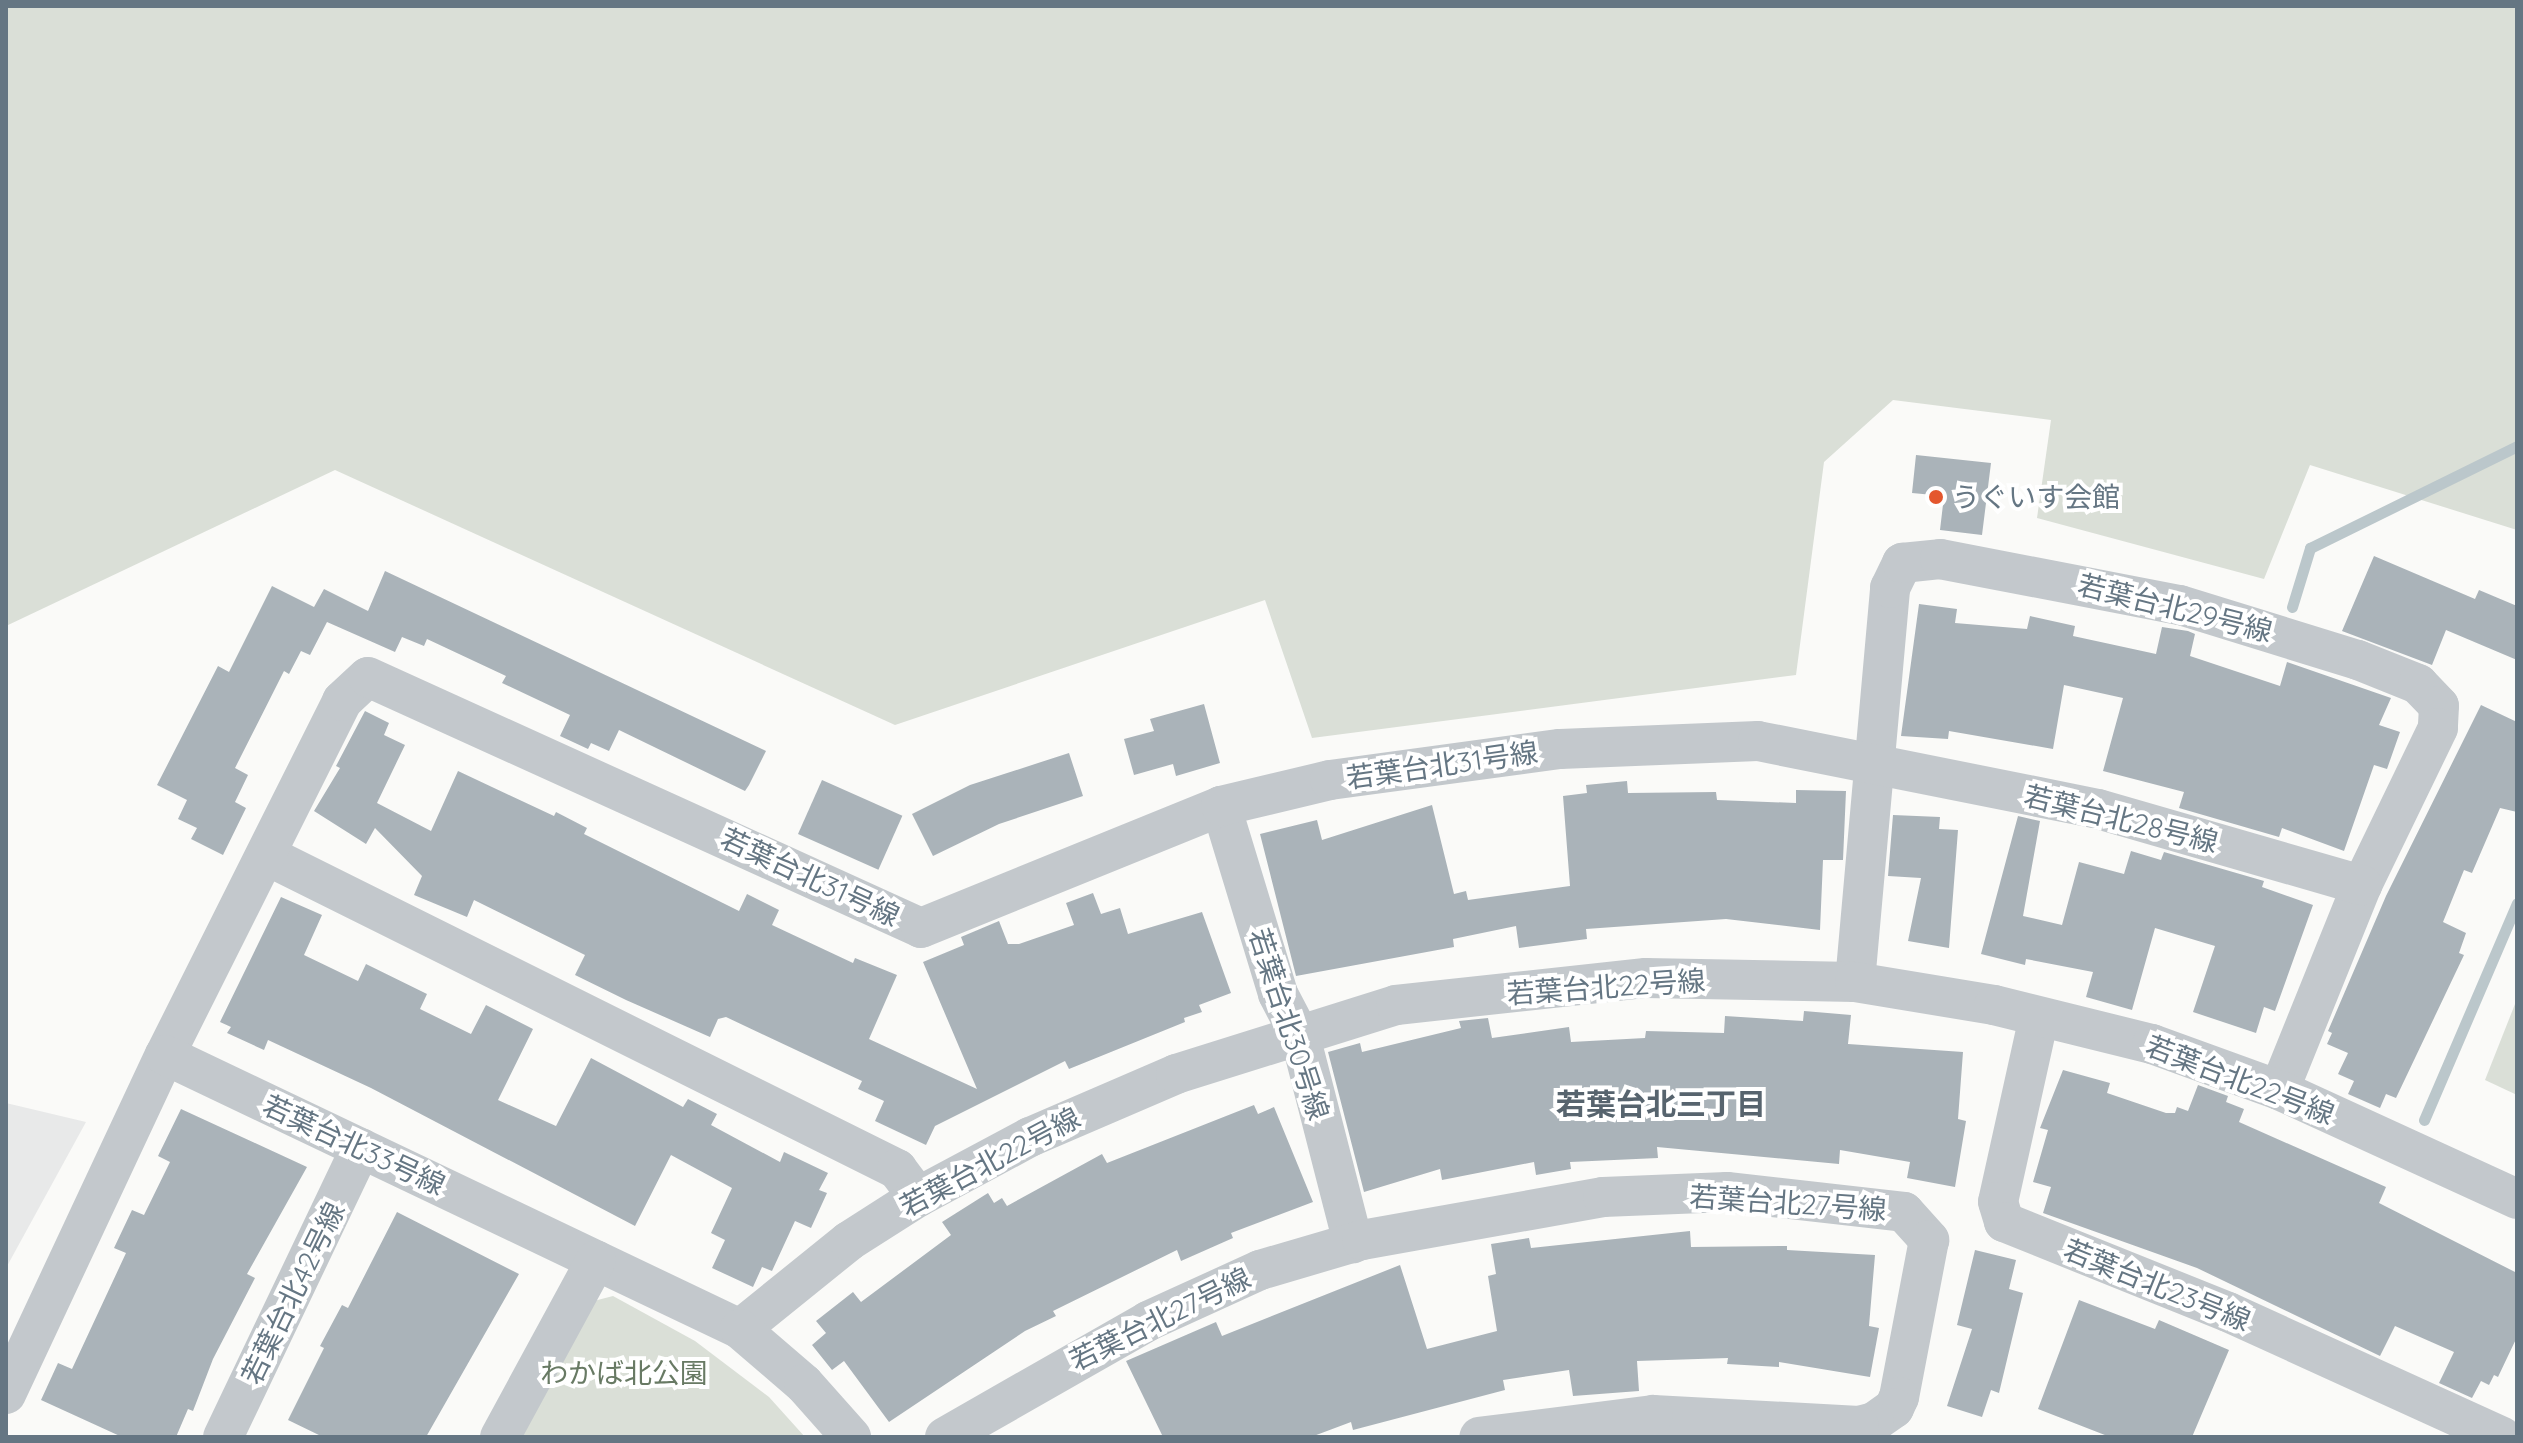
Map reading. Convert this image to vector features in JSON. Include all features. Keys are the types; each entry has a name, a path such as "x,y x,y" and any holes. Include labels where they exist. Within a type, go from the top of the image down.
{"street":[{"name":"若葉台北29号線","path":"1855,982 1878,761 1890,588 1896,569 1908,559 2091,584 2180,605 2301,639 2418,684 2435,698 2438,728 2362,885 2279,1090"},
{"name":"若葉台北31号線","path":"165,1055 268,856 342,701 368,677 921,928 1221,806 1330,780 1560,749 1758,741 1878,761"},
{"name":"若葉台北28号線","path":"1878,761 2098,809 2362,885"},
{"name":"若葉台北30号線","path":"1221,806 1278,994 1300,1036 1353,1243"},
{"path":"268,856 897,1169 918,1197"},
{"name":"若葉台北22号線","path":"740,1329 849,1241 918,1197 1111,1099 1396,1005 1646,978 1855,982 2039,1017 2152,1044 2279,1090 2517,1199"},
{"name":"若葉台北23号線","path":"2039,1017 1998,1202 2004,1222 2228,1312 2502,1437"},
{"path":"6,1394 165,1055"},
{"name":"若葉台北33号線","path":"165,1055 740,1329 804,1384 851,1437"},
{"name":"若葉台北42号線","path":"223,1437 361,1148"},
{"name":"若葉台北27号線","path":"945,1437 1148,1321 1260,1270 1353,1243 1603,1197 1727,1192 1904,1212 1929,1240 1899,1397 1894,1408 1874,1422 1859,1426 1653,1415 1479,1437"},
{"path":"500,1437 596,1260"}],"shaded area":[{"path":"6,1103 86,1122 6,1268"}],"green space":[{"path":"6,6 2517,6 2517,530 2310,465 2264,579 2037,518 2051,420 1893,400 1824,462 1796,675 1312,738 1265,600 895,725 335,470 6,626"},
{"path":"2517,999 2517,1095 2485,1080"},
{"name":"わかば北公園","path":"613,1296 695,1341 769,1397 805,1437 518,1437 590,1302"}],"building":[{"path":"1916,455 1991,463 1982,535 1940,530 1944,496 1912,493"},
{"path":"2374,556 2475,599 2479,590 2517,606 2517,660 2446,630 2432,665 2342,631"},
{"path":"385,571 766,751 749,785 745,791 619,730 609,751 591,743 588,749 560,736 570,715 502,683 506,676 427,639 424,646 402,637 395,652 327,622 310,655 301,651 289,674 284,671 235,768 248,775 235,802 246,808 223,855 191,839 197,828 178,819 187,800 157,785 218,666 229,672 272,586 314,607 324,589 368,611"},
{"path":"1919,604 1957,609 1955,623 2027,629 2030,616 2075,626 2073,636 2156,654 2162,627 2188,631 2195,634 2190,656 2280,686 2287,662 2391,698 2379,725 2400,732 2387,769 2374,765 2344,851 2282,828 2279,837 2179,808 2184,792 2103,771 2123,698 2064,685 2053,749 1949,731 1948,739 1901,736"},
{"path":"1204,704 1220,763 1176,776 1173,764 1134,775 1124,739 1154,731 1150,719"},
{"path":"2481,705 2517,722 2517,812 2500,808 2472,873 2464,870 2443,922 2466,933 2459,953 2464,955 2396,1098 2386,1094 2380,1108 2348,1094 2354,1081 2338,1074 2348,1053 2327,1044 2332,1033 2328,1031 2386,896"},
{"path":"365,711 389,723 384,735 405,745 377,803 431,831 458,771 554,816 556,812 587,828 584,834 739,911 747,894 779,910 772,925 853,963 855,958 897,975 869,1039 977,1089 923,962 964,945 961,937 999,921 1008,944 1019,944 1074,925 1066,903 1093,893 1101,914 1120,908 1128,934 1202,912 1231,993 1199,1005 1202,1012 1184,1018 1185,1022 1069,1069 1065,1061 935,1126 926,1145 875,1121 884,1101 858,1089 862,1081 726,1017 718,1019 710,1037 626,1000 575,975 585,955 474,900 467,917 414,895 422,876 375,828 366,844 314,811 340,768 336,766"},
{"path":"1069,753 1083,796 999,824 933,856 912,814 970,785"},
{"path":"822,780 902,816 878,870 798,834"},
{"path":"1627,781 1628,793 1716,792 1717,800 1796,803 1796,790 1846,791 1843,860 1823,860 1820,930 1726,919 1586,929 1587,939 1519,948 1516,926 1453,939 1454,947 1296,976 1260,834 1317,820 1322,840 1432,805 1454,894 1466,891 1468,900 1570,886 1563,796 1587,793 1586,785"},
{"path":"1893,815 1940,817 1939,829 1958,830 1949,948 1908,941 1921,878 1888,876"},
{"path":"2018,816 2040,821 2023,916 2062,925 2079,862 2124,874 2131,851 2161,860 2164,852 2264,881 2262,887 2313,905 2275,1011 2264,1007 2256,1033 2193,1012 2215,946 2155,928 2132,1010 2086,997 2093,972 2026,959 2025,965 1981,954"},
{"path":"281,897 322,915 304,955 358,981 366,964 427,994 420,1009 471,1034 486,1005 533,1029 498,1100 556,1126 591,1058 683,1107 688,1099 717,1114 711,1125 780,1162 784,1152 828,1173 819,1190 827,1193 811,1228 795,1221 772,1271 762,1267 753,1287 712,1268 725,1240 711,1233 732,1188 671,1155 635,1226 371,1088 268,1040 264,1050 227,1033 231,1027 220,1022"},
{"path":"1804,1011 1851,1015 1848,1044 1963,1052 1958,1119 1966,1121 1955,1187 1907,1178 1910,1162 1840,1150 1839,1164 1657,1147 1658,1158 1570,1162 1571,1169 1536,1175 1534,1162 1442,1180 1440,1169 1364,1192 1328,1052 1360,1043 1362,1052 1461,1028 1459,1021 1488,1018 1492,1038 1569,1027 1571,1042 1645,1038 1646,1031 1724,1033 1725,1016 1803,1021"},
{"path":"2063,1070 2110,1083 2107,1093 2166,1113 2175,1113 2177,1107 2188,1111 2198,1085 2228,1096 2226,1102 2244,1109 2239,1122 2386,1187 2379,1203 2517,1273 2517,1337 2498,1377 2494,1375 2489,1385 2481,1381 2472,1398 2439,1383 2454,1352 2395,1326 2380,1356 2197,1268 2043,1213 2051,1187 2033,1182 2048,1130 2040,1128"},
{"path":"1254,1105 1258,1114 1274,1107 1313,1202 1231,1233 1233,1238 1181,1261 1177,1250 1053,1311 1056,1316 1025,1331 889,1422 844,1361 832,1370 812,1345 826,1333 816,1321 853,1292 861,1302 951,1235 942,1222 988,1193 994,1203 1002,1198 1007,1206 1102,1154 1107,1163"},
{"path":"181,1109 307,1167 247,1274 255,1278 213,1359 193,1411 188,1409 176,1437 122,1437 41,1400 58,1363 72,1369 126,1253 114,1248 132,1210 144,1215 170,1162 158,1156"},
{"path":"397,1212 519,1274 426,1437 323,1437 288,1420 324,1348 320,1346 342,1305 348,1308"},
{"path":"1690,1231 1691,1247 1787,1246 1787,1250 1875,1255 1869,1326 1879,1328 1870,1377 1779,1362 1779,1367 1727,1364 1728,1358 1637,1361 1639,1391 1573,1396 1569,1370 1503,1380 1505,1390 1353,1430 1351,1422 1311,1437 1163,1437 1126,1361 1216,1322 1222,1336 1400,1265 1427,1349 1497,1331 1488,1276 1496,1274 1491,1244 1529,1238 1531,1248"},
{"path":"1975,1250 2016,1260 2009,1289 2023,1293 1999,1393 1991,1390 1982,1417 1947,1406 1972,1329 1957,1325"},
{"path":"2079,1300 2155,1329 2159,1320 2229,1350 2192,1437 2110,1437 2038,1409"}],"waterway":[{"path":"2292,607 2310,548 2517,446"},
{"path":"2424,1120 2517,903"}],"place":[{"name":"うぐいす会館","path":"1936,497"}],"district":[{"name":"若葉台北三丁目","path":"1661,1104"}]}
